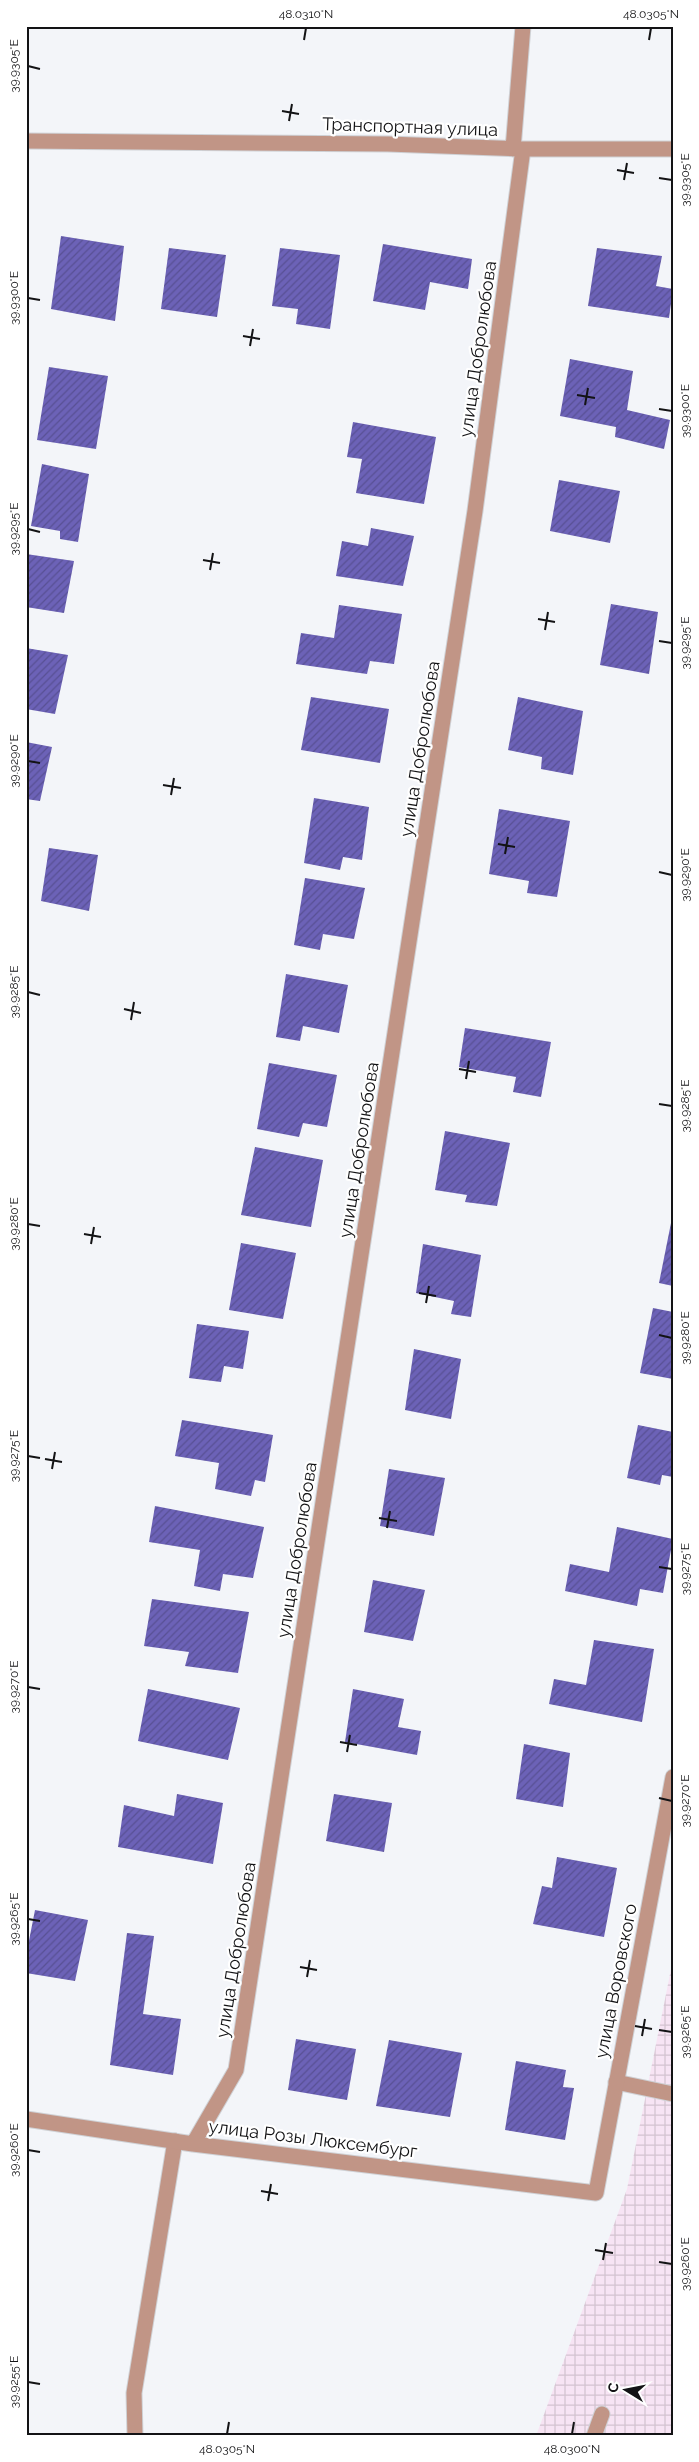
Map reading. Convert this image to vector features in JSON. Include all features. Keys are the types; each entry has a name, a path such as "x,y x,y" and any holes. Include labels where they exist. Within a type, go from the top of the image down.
{"street":[{"name":"улица Добролюбова","path":"193,2144 236,2070 475,511 518,149 523,26"},
{"name":"Транспортная улица","path":"26,141 388,144 518,149 673,150"},
{"name":"улица Воровского","path":"596,2192 673,1777"},
{"path":"616,2082 673,2094"},
{"name":"улица Розы Люксембург","path":"26,2118 193,2144 596,2192"},
{"path":"136,2436 134,2393 175,2141"},
{"path":"594,2436 602,2414"}],"shaded area":[{"path":"673,1959 673,2436 536,2436 627,2189"}],"building":[{"path":"61,236 124,246 115,321 51,309"},
{"path":"383,244 472,259 468,289 430,282 425,310 373,301"},
{"path":"169,248 226,255 217,317 161,309"},
{"path":"280,248 340,255 330,329 296,324 298,309 272,306"},
{"path":"597,248 662,256 656,286 673,289 669,318 588,306"},
{"path":"570,359 633,371 627,410 670,420 664,449 615,437 616,427 560,416"},
{"path":"49,367 108,376 96,449 37,440"},
{"path":"353,422 436,437 424,504 356,493 362,459 347,457"},
{"path":"42,464 89,474 78,542 60,539 60,531 31,526"},
{"path":"559,480 620,491 610,543 550,531"},
{"path":"371,528 414,536 403,586 336,576 342,541 368,546"},
{"path":"26,554 74,561 64,613 26,607"},
{"path":"611,604 658,612 649,674 600,665"},
{"path":"339,605 402,614 394,664 370,661 367,674 296,664 301,633 334,638"},
{"path":"26,648 68,655 55,714 26,709"},
{"path":"311,697 389,709 380,763 301,750"},
{"path":"518,697 583,711 573,775 541,769 542,757 508,750"},
{"path":"26,742 52,747 40,801 26,799"},
{"path":"314,798 369,807 362,860 343,857 340,870 304,863"},
{"path":"499,809 570,821 557,897 527,893 529,881 489,874"},
{"path":"49,848 98,855 89,911 41,901"},
{"path":"305,878 365,888 354,939 323,934 320,950 294,945"},
{"path":"286,974 348,985 339,1033 303,1026 300,1041 276,1037"},
{"path":"465,1028 551,1042 541,1097 513,1092 516,1077 459,1067"},
{"path":"269,1063 337,1075 327,1127 303,1123 299,1137 257,1129"},
{"path":"445,1131 510,1143 497,1206 465,1202 467,1195 435,1190"},
{"path":"255,1147 323,1160 311,1227 241,1215"},
{"path":"673,1219 673,1286 659,1283"},
{"path":"241,1243 296,1253 283,1319 229,1310"},
{"path":"423,1244 481,1255 471,1317 451,1314 454,1301 416,1293"},
{"path":"653,1308 673,1312 673,1379 640,1373"},
{"path":"197,1324 249,1331 243,1369 224,1366 221,1382 189,1378"},
{"path":"414,1349 461,1359 451,1419 405,1410"},
{"path":"182,1420 273,1435 265,1482 255,1480 251,1496 215,1489 219,1463 175,1456"},
{"path":"638,1425 673,1432 673,1477 662,1475 660,1485 627,1478"},
{"path":"389,1469 445,1478 434,1536 380,1526"},
{"path":"155,1506 264,1527 253,1578 223,1574 220,1591 194,1586 200,1550 149,1542"},
{"path":"617,1527 673,1539 663,1593 640,1589 637,1606 565,1591 570,1564 609,1572"},
{"path":"373,1580 425,1590 413,1641 364,1632"},
{"path":"152,1599 249,1612 238,1673 185,1666 189,1652 144,1646"},
{"path":"594,1640 654,1649 642,1722 549,1704 554,1679 586,1685"},
{"path":"148,1689 240,1708 228,1760 138,1741"},
{"path":"353,1689 404,1699 398,1727 421,1731 417,1755 345,1742"},
{"path":"524,1744 570,1753 563,1807 516,1799"},
{"path":"177,1794 223,1803 213,1864 118,1847 124,1805 174,1816"},
{"path":"334,1794 392,1803 384,1852 326,1841"},
{"path":"557,1857 617,1868 604,1937 533,1924 542,1886 552,1888"},
{"path":"35,1910 88,1920 75,1981 26,1973 26,1956"},
{"path":"127,1933 154,1936 143,2014 181,2019 173,2075 110,2065"},
{"path":"296,2039 356,2049 347,2100 288,2090"},
{"path":"389,2040 462,2053 450,2117 376,2106"},
{"path":"516,2061 566,2070 563,2087 574,2088 565,2140 505,2130"}]}
